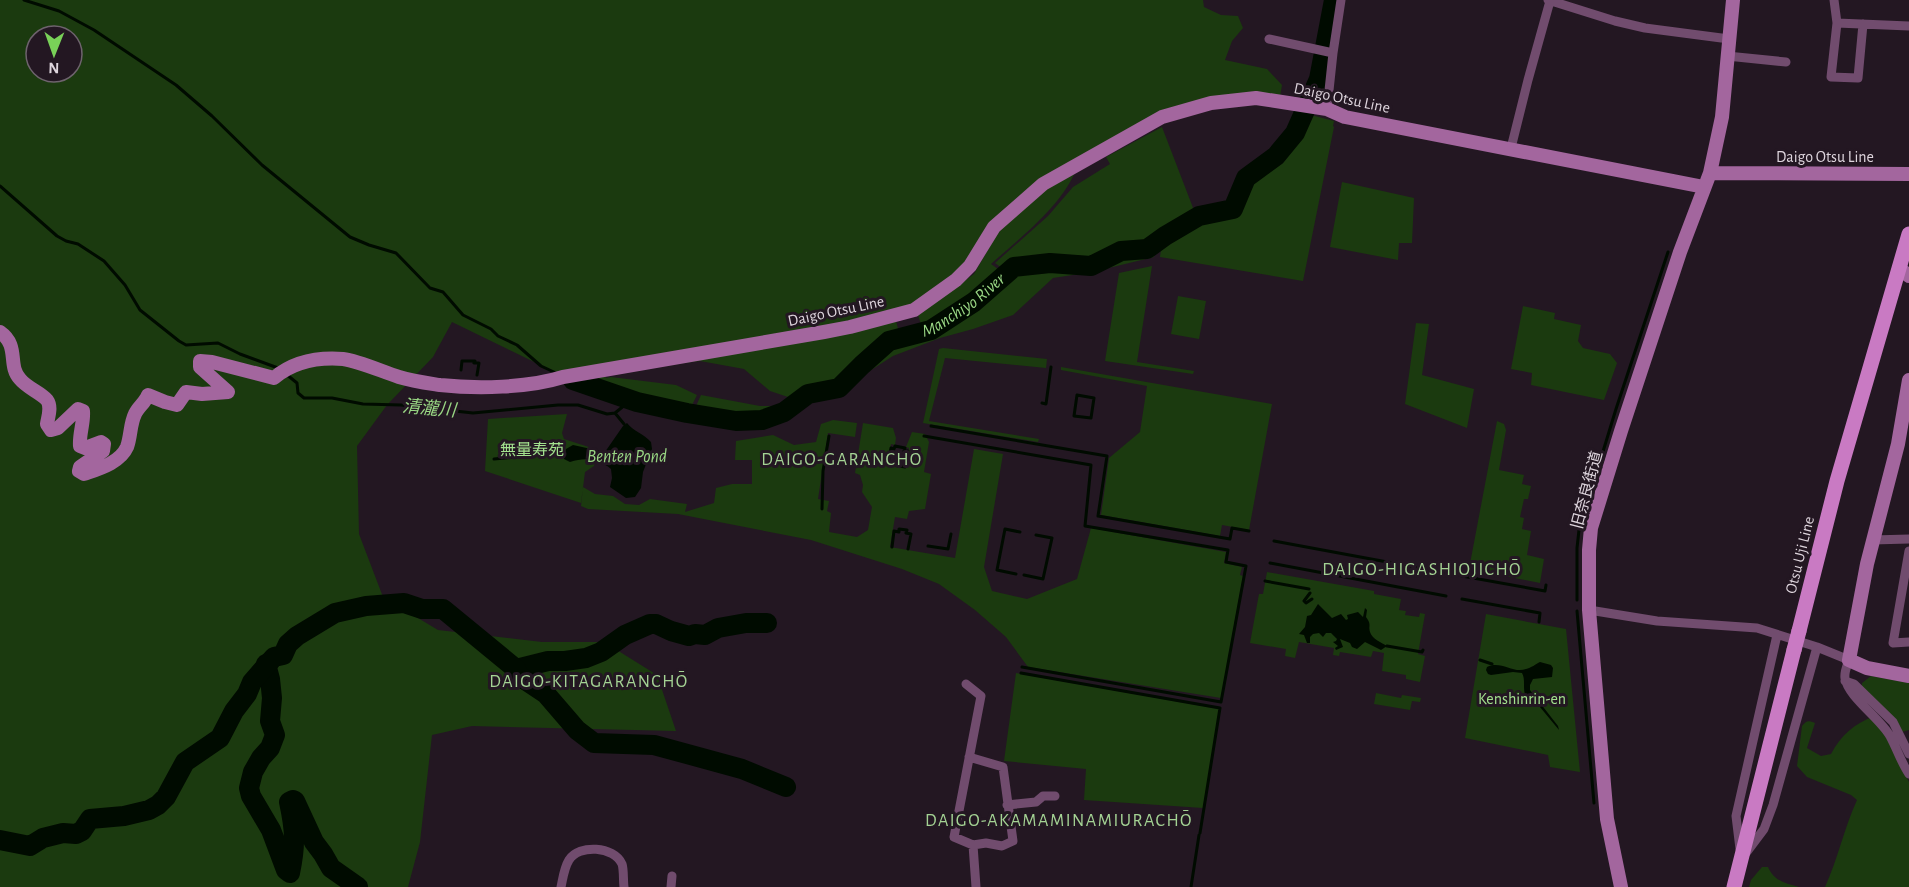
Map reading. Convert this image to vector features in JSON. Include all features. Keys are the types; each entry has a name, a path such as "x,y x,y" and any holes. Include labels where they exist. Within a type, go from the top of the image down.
{"main road":[{"path":"1704,187 1710,173 1722,117 1732,0"},
{"name":"Daigo Otsu Line","path":"0,332 10,340 16,372 20,379 47,400 50,408 47,424 51,430 58,428 78,409 82,411 84,420 80,446 85,448 101,442 104,444 103,451 80,467 79,471 84,474 102,468 126,449 135,413 148,395 177,405 186,392 202,394 228,392 200,367 200,361 274,378 297,363 344,359 402,378 440,385 488,387 551,381 563,377 850,327 914,310 956,280 970,266 994,227 1043,184 1162,117 1211,103 1256,98 1327,109 1346,117 1704,187"},
{"name":"Daigo Otsu Line","path":"1710,173 1909,174"},
{"name":"旧奈良街道","path":"1622,887 1607,819 1589,610 1591,528 1634,389 1704,187"},
{"name":"Otsu Uji Line","path":"1734,887 1837,481 1904,272 1909,234"},
{"path":"1909,380 1898,444 1872,540 1849,660 1867,668 1909,676"}],"street":[{"path":"1327,109 1331,52 1341,0"},
{"path":"1511,148 1549,0 1645,28 1729,39"},
{"path":"1834,0 1837,23 1831,77 1858,78 1863,24"},
{"path":"1837,23 1909,26"},
{"path":"1269,39 1331,52"},
{"path":"1728,56 1786,62"},
{"path":"1872,540 1909,539"},
{"path":"1909,551 1905,595 1893,643 1909,642"},
{"path":"1589,610 1657,621 1757,628 1849,660 1845,681 1850,692 1890,736 1909,774"},
{"path":"1741,861 1736,816 1777,634"},
{"path":"1741,861 1764,829 1770,813 1817,647"},
{"path":"1845,681 1854,684 1893,722 1909,754"},
{"path":"966,684 981,696 969,757 954,837 973,845 986,843 1002,846 1013,841 1003,767 969,757"},
{"path":"1007,805 1036,802 1043,796 1055,796"},
{"path":"973,845 976,887"},
{"path":"561,887 569,859 575,853 592,848 605,851 619,860 622,865 624,887"},
{"path":"671,887 672,876"}],"green space":[{"path":"0,0 1203,0 1204,7 1221,15 1238,16 1243,28 1232,41 1225,60 1267,69 1282,85 1280,97 1211,98 1040,180 967,263 911,307 847,324 563,376 452,322 433,357 387,405 357,446 359,534 383,597 438,630 542,642 604,642 657,675 676,731 472,726 432,735 420,842 408,887 0,887"},
{"path":"1311,115 1334,121 1334,127 1303,281 1160,257 1162,243 1191,225 1237,214 1254,182 1283,163 1298,143"},
{"path":"1162,127 1195,213 1146,246 1121,248 1091,262 1050,260 1013,266 1006,271 995,263 1048,216 1073,187 1110,164 1106,157"},
{"path":"1077,168 1061,196 1051,208 1028,232 991,264 1002,272 954,313 922,328 918,315 974,274 999,230 1043,189"},
{"path":"1342,182 1414,198 1412,243 1399,243 1398,260 1330,247"},
{"path":"1156,246 1154,257 1092,272 1053,278 1013,315 940,338 893,356 846,386 891,346 934,331 976,303 1015,270 1050,264 1092,268 1122,254 1148,251"},
{"path":"1152,266 1137,362 1194,371 1193,374 1105,361 1119,273"},
{"path":"1178,296 1206,301 1199,339 1171,334"},
{"path":"1523,306 1555,313 1554,319 1581,325 1578,341 1583,348 1610,354 1617,363 1604,400 1531,385 1532,373 1511,369"},
{"path":"896,321 899,332 887,336 838,385 806,391 794,399 770,391 744,369 700,361 623,371"},
{"path":"1416,323 1429,324 1422,375 1474,389 1467,428 1405,404"},
{"path":"939,349 1047,359 1046,368 945,358 929,421 1039,439 1038,442 923,423"},
{"path":"1061,367 1272,404 1249,530 1222,525 1220,536 1101,515 1109,458 1140,432 1147,386 1061,370"},
{"path":"605,375 606,378 676,385 697,395 692,405 632,393 589,378"},
{"path":"701,395 760,406 783,406 784,408 750,414 730,413 696,406"},
{"name":"無量寿苑","path":"567,414 562,433 564,439 598,450 594,466 585,472 581,503 485,471 488,419"},
{"path":"833,420 857,423 855,437 828,433 818,499 829,501 827,511 831,513 829,532 857,537 868,530 872,507 862,492 863,485 860,475 855,473 863,423 893,428 896,438 895,445 891,444 887,465 906,468 909,448 906,447 912,432 925,434 929,442 924,472 931,474 925,509 909,511 907,519 895,517 890,547 955,558 974,449 1003,454 984,567 992,591 1027,599 1077,579 1091,528 1226,552 1224,563 1242,567 1240,575 1243,576 1221,698 1028,667 1006,637 975,610 939,584 902,569 811,540 678,514 588,509 581,506 583,487 595,494 613,496 625,504 639,505 650,499 687,504 685,512 714,503 716,488 732,484 752,484 752,460 735,460 736,441 773,435 794,445 816,442 821,424"},
{"path":"1497,421 1504,424 1506,430 1499,470 1524,475 1522,484 1531,486 1528,499 1524,499 1520,517 1524,518 1522,529 1531,531 1527,555 1544,559 1540,583 1469,569"},
{"path":"1267,572 1374,591 1374,594 1401,599 1399,610 1406,611 1405,615 1419,617 1420,613 1425,614 1418,654 1425,656 1420,682 1406,679 1406,675 1382,671 1384,653 1373,651 1371,657 1340,652 1339,656 1333,655 1334,648 1299,642 1295,658 1285,656 1286,649 1250,643 1259,594 1263,594"},
{"name":"Kenshinrin-en","path":"1486,614 1566,629 1580,772 1550,767 1548,755 1465,738"},
{"path":"1016,673 1220,709 1203,808 1084,800 1086,769 1004,761"},
{"path":"1871,676 1909,683 1909,730 1902,732 1862,687 1862,683"},
{"path":"1376,693 1401,698 1402,695 1421,698 1420,702 1412,701 1410,710 1374,704"},
{"path":"1874,716 1890,732 1897,759 1909,782 1909,887 1825,887 1857,800 1851,795 1807,777 1797,766 1802,726 1807,722 1815,723 1807,748 1821,756 1831,754 1849,731"},
{"path":"1762,867 1768,867 1781,881 1799,887 1749,887 1751,880"}],"water":[{"name":"Benten Pond","path":"627,423 651,442 652,449 643,472 641,488 635,497 626,498 610,487 611,469 602,463 592,460 570,462 564,459 566,449 573,445 605,452"},
{"path":"1318,604 1332,618 1341,614 1346,620 1347,615 1358,612 1363,617 1365,608 1371,634 1387,646 1381,650 1365,642 1357,649 1340,639 1343,647 1336,650 1338,646 1333,642 1337,639 1331,633 1326,633 1323,637 1319,633 1313,634 1310,637 1310,643 1307,643 1304,635 1299,634 1305,627 1307,616 1311,615"},
{"path":"1540,662 1551,665 1552,677 1533,679 1530,690 1559,730 1535,701 1526,697 1522,673 1491,675 1486,670 1487,667 1497,665 1521,670"}],"waterway":[{"path":"24,0 59,11 94,30 176,85 212,116 262,165 350,237 396,253 430,288 443,292 463,315 517,345 541,366 556,373"},
{"name":"Manchiyo River","path":"573,380 637,402 687,413 736,421 762,420 784,412 808,394 839,388 889,341 931,330 974,302 1014,267 1050,263 1091,266 1121,251 1147,249 1199,216 1233,209 1246,178 1276,156 1295,133 1319,79 1334,0"},
{"path":"0,186 57,236 78,244 104,261 125,285 140,310 179,341 186,345 218,343 278,368"},
{"path":"1577,600 1579,530 1668,252"},
{"path":"461,370 462,361 475,361 474,363 479,363 477,375"},
{"path":"1042,403 1046,404 1051,367"},
{"name":"清瀧川","path":"286,374 297,383 298,393 304,398 332,398 363,404 401,405 473,413 578,405 607,414 615,413 631,400"},
{"path":"1077,395 1094,398 1091,418 1074,416 1077,395"},
{"path":"615,413 624,424"},
{"path":"931,426 1107,456 1098,516 1230,539 1232,528 1249,531"},
{"path":"822,509 823,471 829,436"},
{"path":"924,436 1091,465 1085,526 1228,550 1226,562 1246,566 1221,702 1022,667"},
{"path":"895,446 908,451 905,467 888,464 891,448 894,449 895,446"},
{"path":"494,459 561,453"},
{"path":"892,547 894,531 899,532 899,529 907,530 906,533 911,534 908,549"},
{"path":"1016,574 997,570 1005,529 1020,532"},
{"path":"928,546 948,549 951,534"},
{"path":"1024,575 1043,579 1052,538 1036,535"},
{"path":"1274,541 1452,574"},
{"path":"1270,563 1446,596"},
{"path":"1462,576 1545,591 1546,585"},
{"path":"1265,581 1309,589"},
{"path":"1310,593 1304,601 1306,603 1312,599"},
{"path":"1462,599 1540,613 1539,622"},
{"path":"0,840 30,846 43,838 63,833 76,834 82,831 90,819 124,816 149,810 158,805 166,797 185,762 220,738 252,682 274,657 283,655 288,644 297,636 335,613 366,606 404,603 422,609 443,609 516,669 519,676 546,694 577,730 594,743 654,745 742,769 786,787"},
{"path":"1577,611 1594,803"},
{"path":"516,669 548,661 586,658 601,652 625,635 650,624 689,636 705,635 718,628 746,623 767,623"},
{"path":"1387,646 1422,652 1423,650"},
{"path":"1480,660 1492,664"},
{"path":"266,664 272,698 270,721 275,735 270,748 253,772 249,788 251,796 271,830 286,870 290,873 294,846 294,829 289,802 293,800 314,842 331,868 358,887"},
{"path":"1021,673 1220,708 1200,833"},
{"path":"1191,887 1199,835"}],"district":[{"name":"DAIGO-GARANCHŌ","path":"842,460"},
{"name":"DAIGO-HIGASHIOJICHŌ","path":"1422,570"},
{"name":"DAIGO-KITAGARANCHŌ","path":"589,682"},
{"name":"DAIGO-AKAMAMINAMIURACHŌ","path":"1059,821"}]}
